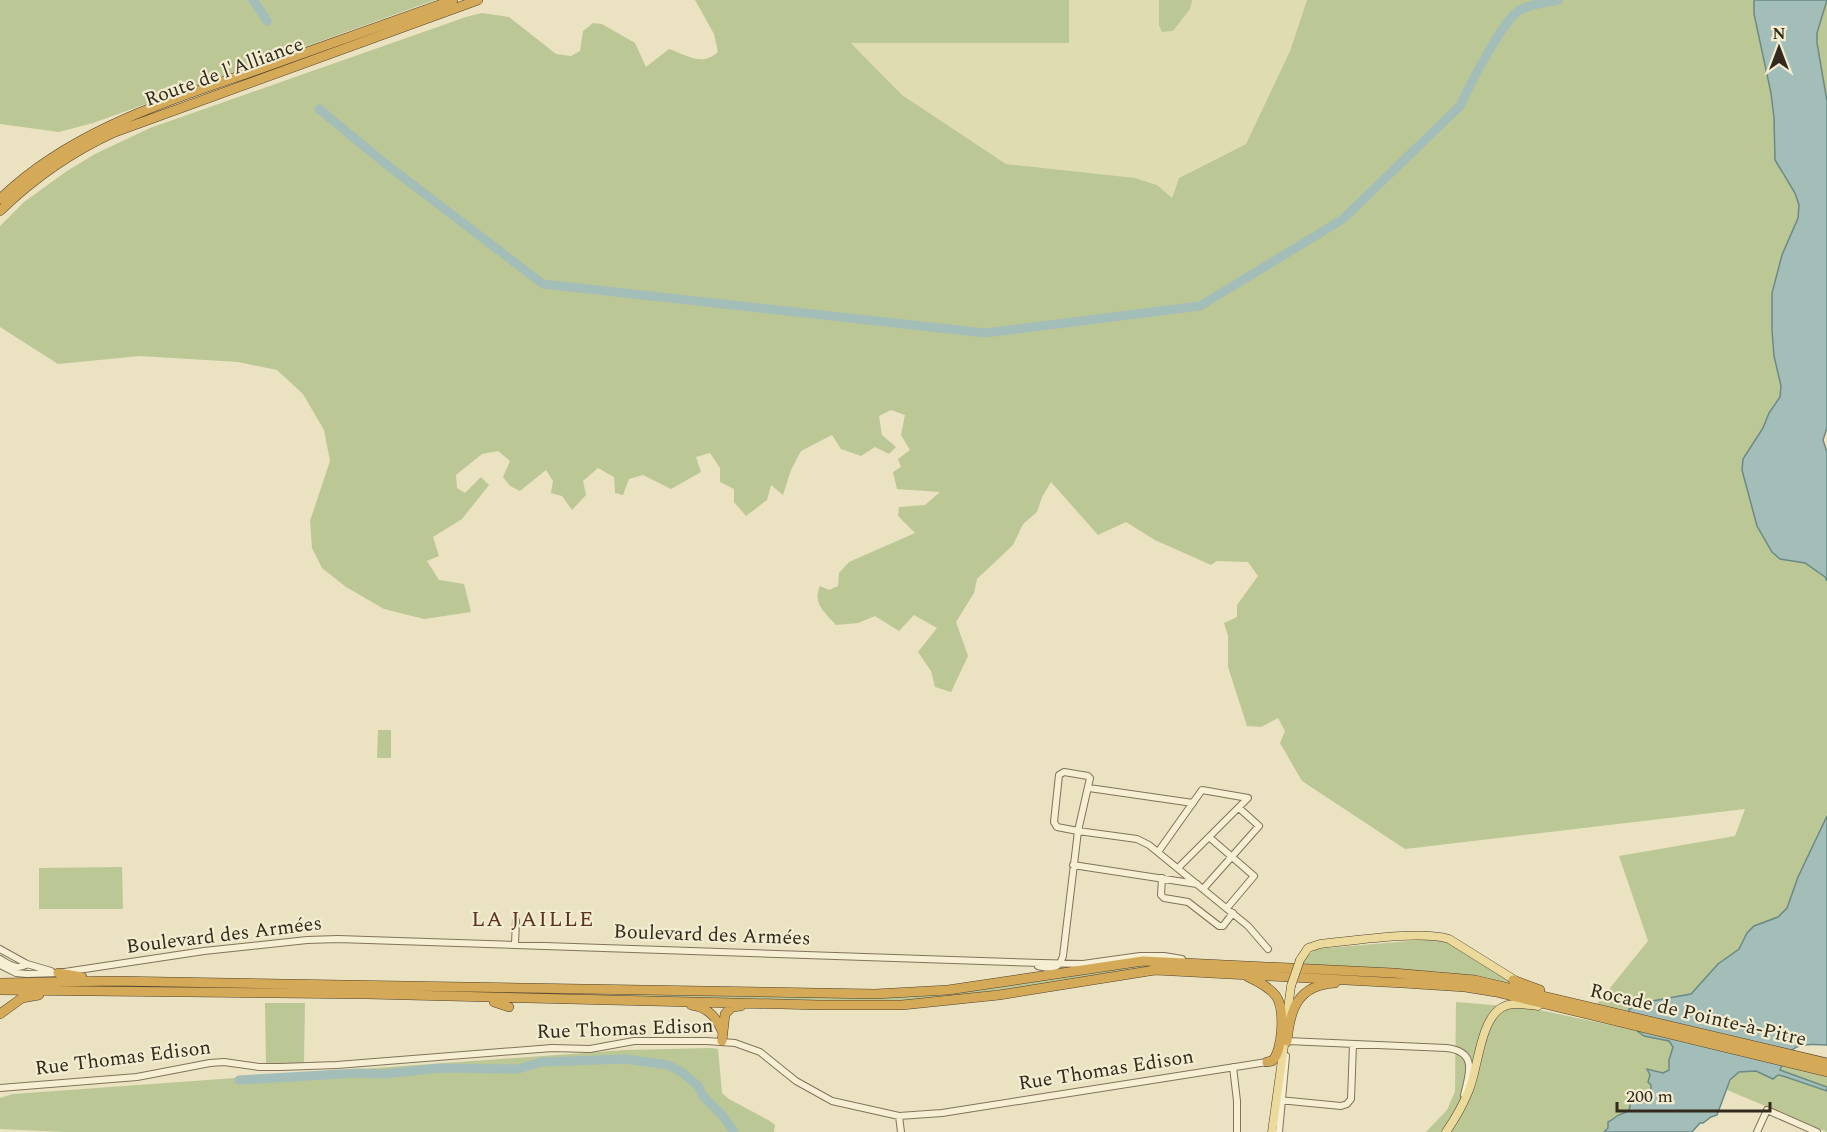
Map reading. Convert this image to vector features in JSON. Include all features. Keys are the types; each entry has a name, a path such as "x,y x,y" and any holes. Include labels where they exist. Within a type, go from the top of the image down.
{"highway":[{"name":"Route de l'Alliance","path":"0,199 20,180 59,152 110,125 168,101 453,0"},
{"name":"Route de l'Alliance","path":"0,211 24,187 44,172 89,144 115,132 478,0"},
{"path":"0,983 432,996 875,994 923,992 1143,961 1450,977 1519,990 1564,1005"},
{"path":"637,1001 902,1005 949,1001 1155,970 1465,987 1564,1005"},
{"path":"58,973 113,986"},
{"path":"1243,975 1266,986 1278,998 1281,1022 1277,1055 1272,1061 1267,1062"},
{"path":"1513,980 1603,1012"},
{"path":"467,988 511,981"},
{"path":"544,982 550,985 617,995 637,1001 699,1007 714,1015 722,1031"},
{"path":"1287,1041 1294,1005 1298,999 1316,987 1331,983 1403,983"},
{"path":"0,990 113,986 467,988 617,995"},
{"path":"0,1014 30,995 113,986"},
{"path":"555,1006 617,995"},
{"path":"432,996 458,1001 499,1003 509,1007"},
{"path":"722,1041 725,1014 732,1007 819,1005"},
{"name":"Rocade de Pointe-à-Pitre","path":"1564,1005 1603,1012 1791,1057 1827,1062"},
{"name":"Rocade de Pointe-à-Pitre","path":"1791,1057 1827,1072"}],"main road":[{"path":"1272,1132 1279,1100 1291,986 1300,960 1308,948 1320,944 1427,936 1449,939 1513,980 1564,1005"},
{"path":"1446,1132 1461,1107 1475,1073 1489,1020 1499,1009 1519,1004 1564,1005"}],"street":[{"path":"1061,963 1078,831 1090,778 1064,772 1059,775 1053,822 1057,827 1078,831 1137,839 1158,852 1227,908 1248,926 1268,949"},
{"path":"1089,788 1193,803"},
{"path":"1158,852 1202,790 1248,798 1178,868"},
{"path":"1203,890 1259,826 1239,808"},
{"path":"1209,837 1254,876 1227,908"},
{"path":"1073,865 1197,884"},
{"path":"1162,878 1161,895 1164,898 1188,902 1219,926 1222,926 1233,914"},
{"path":"515,944 516,921"},
{"name":"Boulevard des Armées","path":"0,965 16,973 58,973 204,951 307,940 515,944 1023,963 1083,964 1140,956 1164,956 1206,963"},
{"path":"0,949 29,965 58,973"},
{"path":"0,959 11,956"},
{"path":"0,959 16,967 29,965"},
{"name":"Boulevard des Armées","path":"29,965 73,970"},
{"name":"Rue Thomas Edison","path":"0,1088 137,1077 224,1062 271,1067 337,1065 552,1048 590,1049 634,1041 722,1041 740,1044 760,1052 796,1081 827,1099 899,1116 942,1113 1267,1062"},
{"path":"1279,1132 1279,1100 1287,1041 1460,1050 1466,1056 1469,1068 1461,1107"},
{"path":"1279,1100 1341,1106 1347,1104 1351,1099 1353,1044"},
{"path":"1233,1067 1238,1101 1237,1132"},
{"path":"1757,1132 1767,1110 1807,1130 1817,1132"},
{"path":"899,1116 901,1132"}],"shaded area":[{"path":"1069,0 1307,0 1290,51 1246,144 1187,173 1176,184 1172,198 1157,185 1135,178 1006,164 902,95 851,42 1068,43"}],"green space":[{"path":"0,0 435,0 93,123 59,132 0,124"},
{"path":"695,0 1069,0 1069,43 851,43 902,95 1006,164 1135,178 1157,185 1172,198 1179,178 1246,144 1290,51 1307,0 1754,0 1754,14 1771,93 1782,174 1795,193 1799,205 1798,218 1782,255 1772,293 1774,356 1781,386 1780,397 1743,459 1742,470 1757,526 1772,552 1780,559 1805,563 1825,577 1827,581 1827,816 1798,877 1787,908 1778,917 1762,923 1747,933 1739,949 1718,964 1691,994 1629,1009 1629,1011 1597,1004 1648,941 1619,856 1735,836 1745,809 1405,849 1302,781 1280,743 1285,731 1278,718 1261,727 1247,726 1228,667 1228,636 1224,623 1237,617 1237,605 1258,576 1248,562 1217,561 1211,565 1155,540 1126,522 1098,535 1051,482 1042,497 1037,512 1023,524 1013,545 977,579 974,593 956,622 968,656 951,692 935,687 931,671 918,652 937,628 914,615 899,631 875,616 858,623 836,625 821,607 818,598 820,586 829,590 838,586 839,573 849,562 915,533 898,516 899,507 925,505 940,492 897,489 893,472 901,467 898,459 910,450 901,435 905,415 891,410 879,416 882,435 896,447 889,454 875,447 861,456 841,449 832,435 801,451 791,470 783,495 771,485 767,500 746,516 734,502 734,489 720,482 720,468 710,453 696,457 701,472 671,489 643,475 629,479 623,495 615,493 614,477 598,468 583,481 586,495 572,510 562,496 551,493 553,481 546,470 520,491 510,486 503,477 510,461 498,451 482,454 456,475 457,488 465,493 481,477 489,485 462,519 433,537 439,556 427,561 439,580 464,584 471,612 424,619 384,609 346,587 322,568 312,548 310,521 330,461 324,430 303,394 277,370 238,362 140,356 58,364 0,327 0,226 24,202 67,171 95,154 150,128 482,13 509,17 556,54 571,56 580,51 583,31 593,23 602,24 635,43 646,67 669,49 694,58 706,59 718,52 714,34"},
{"path":"1159,0 1192,0 1190,9 1173,31 1162,32 1159,25"},
{"path":"1827,0 1827,101 1817,33"},
{"path":"378,730 391,730 391,758 377,758"},
{"path":"122,867 123,909 39,909 39,868"},
{"path":"1432,939 1452,944 1516,986 1443,972 1302,966 1306,957 1316,949"},
{"path":"1161,964 1421,978 1471,983 1189,969 1043,984 912,1001 60,987 47,984 909,997"},
{"path":"1456,1002 1530,1008 1638,1031 1644,1036 1669,1041 1673,1047 1669,1060 1669,1071 1663,1073 1648,1069 1651,1091 1630,1100 1629,1112 1609,1122 1604,1132 1426,1132 1447,1110 1455,1091"},
{"path":"265,1003 305,1003 304,1063 266,1064"},
{"path":"718,1049 722,1093 770,1121 775,1125 774,1132 65,1132 0,1129 0,1098 13,1094 625,1050"},
{"path":"1781,1065 1827,1077 1827,1132 1727,1090 1734,1076 1739,1073 1757,1072 1771,1078 1778,1074"}],"water":[{"path":"1754,0 1827,0 1817,33 1817,43 1827,101 1827,428 1823,440 1827,452 1827,581 1825,577 1805,563 1780,559 1772,552 1757,526 1742,470 1743,459 1780,397 1781,386 1774,356 1772,330 1772,293 1782,255 1798,218 1799,205 1795,193 1775,160 1771,93 1754,14"},
{"path":"1827,816 1827,1045 1803,1045 1792,1050 1780,1070 1827,1087 1827,1091 1783,1076 1778,1075 1773,1079 1756,1071 1739,1072 1730,1080 1717,1115 1700,1123 1692,1132 1604,1132 1608,1128 1608,1122 1629,1110 1630,1101 1641,1093 1651,1091 1651,1085 1648,1082 1650,1075 1647,1069 1663,1073 1669,1070 1673,1047 1669,1041 1644,1036 1627,1023 1629,1009 1652,1001 1691,994 1718,964 1739,949 1747,933 1754,926 1778,917 1787,908 1798,877"}],"waterway":[{"path":"253,0 267,21"},
{"path":"319,109 387,165 543,284 985,333 1200,306 1343,219 1461,105 1486,56 1511,18 1526,7 1558,0"},
{"path":"239,1080 358,1073 384,1074 441,1068 518,1069 542,1062 625,1059 668,1065 683,1073 698,1086 703,1096 723,1116 734,1132"}],"district":[{"name":"LA JAILLE","path":"533,919"}]}
